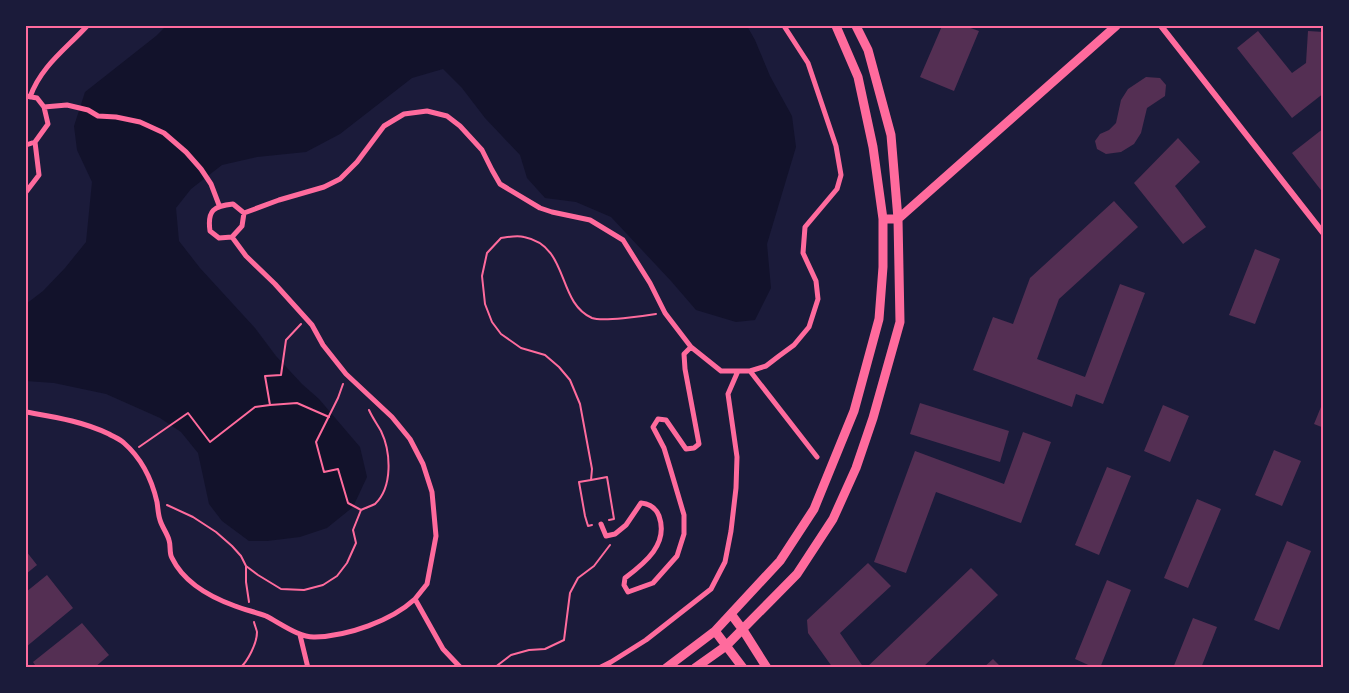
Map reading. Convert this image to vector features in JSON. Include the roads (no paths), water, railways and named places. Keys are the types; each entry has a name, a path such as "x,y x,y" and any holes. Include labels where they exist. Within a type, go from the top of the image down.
{"street":[{"path":"26,145 35,142 48,124 44,106 37,98 28,96 52,61 87,26"},
{"path":"244,213 279,200 324,188 340,179 357,162 384,126 404,114 427,111 447,116 460,126 482,150 500,184 540,208 590,220 623,240 650,283 665,313 691,347 721,371 750,371 766,366 794,345 808,327 818,298 816,281 803,253 805,227 837,189 841,175 836,146 808,63 784,26"},
{"path":"666,668 715,631 780,561 814,509 855,411 879,319 883,267 883,219 873,147 858,77 836,26"},
{"path":"695,668 726,646 797,574 833,519 856,468 873,418 900,322 898,219 891,135 868,50 856,26"},
{"path":"883,219 898,219 1115,26"},
{"path":"1161,26 1323,234"},
{"path":"44,106 67,105 88,110 98,116 140,122 164,133 201,169 211,184 219,206"},
{"path":"26,192 39,175 35,142"},
{"path":"233,204 244,213 242,226 232,237 219,238 210,231 211,212 219,206 233,204"},
{"path":"26,412 79,422 122,441 133,451 142,464 156,499 160,519 169,541 171,557 185,578 206,593 282,624 300,635 314,638 344,634 388,618 406,608 427,584 436,536 432,492 423,464 410,439 392,417 346,374 323,345 312,326 275,284 246,256 232,237"},
{"path":"601,524 606,536 615,534 626,525 641,503 650,504 657,512 663,526 660,540 653,552 625,578 624,585 628,592 652,582 677,556 684,534 684,515 664,448 653,428 658,419 666,420 686,449 694,448 699,444 685,369 684,354 691,347"},
{"path":"599,668 646,639 711,589 724,562 731,531 737,457 728,394 738,371"},
{"path":"750,371 817,457"},
{"path":"415,599 442,649 461,668"},
{"path":"731,614 767,668"},
{"path":"715,631 743,668"},
{"path":"300,635 308,668"}]}
